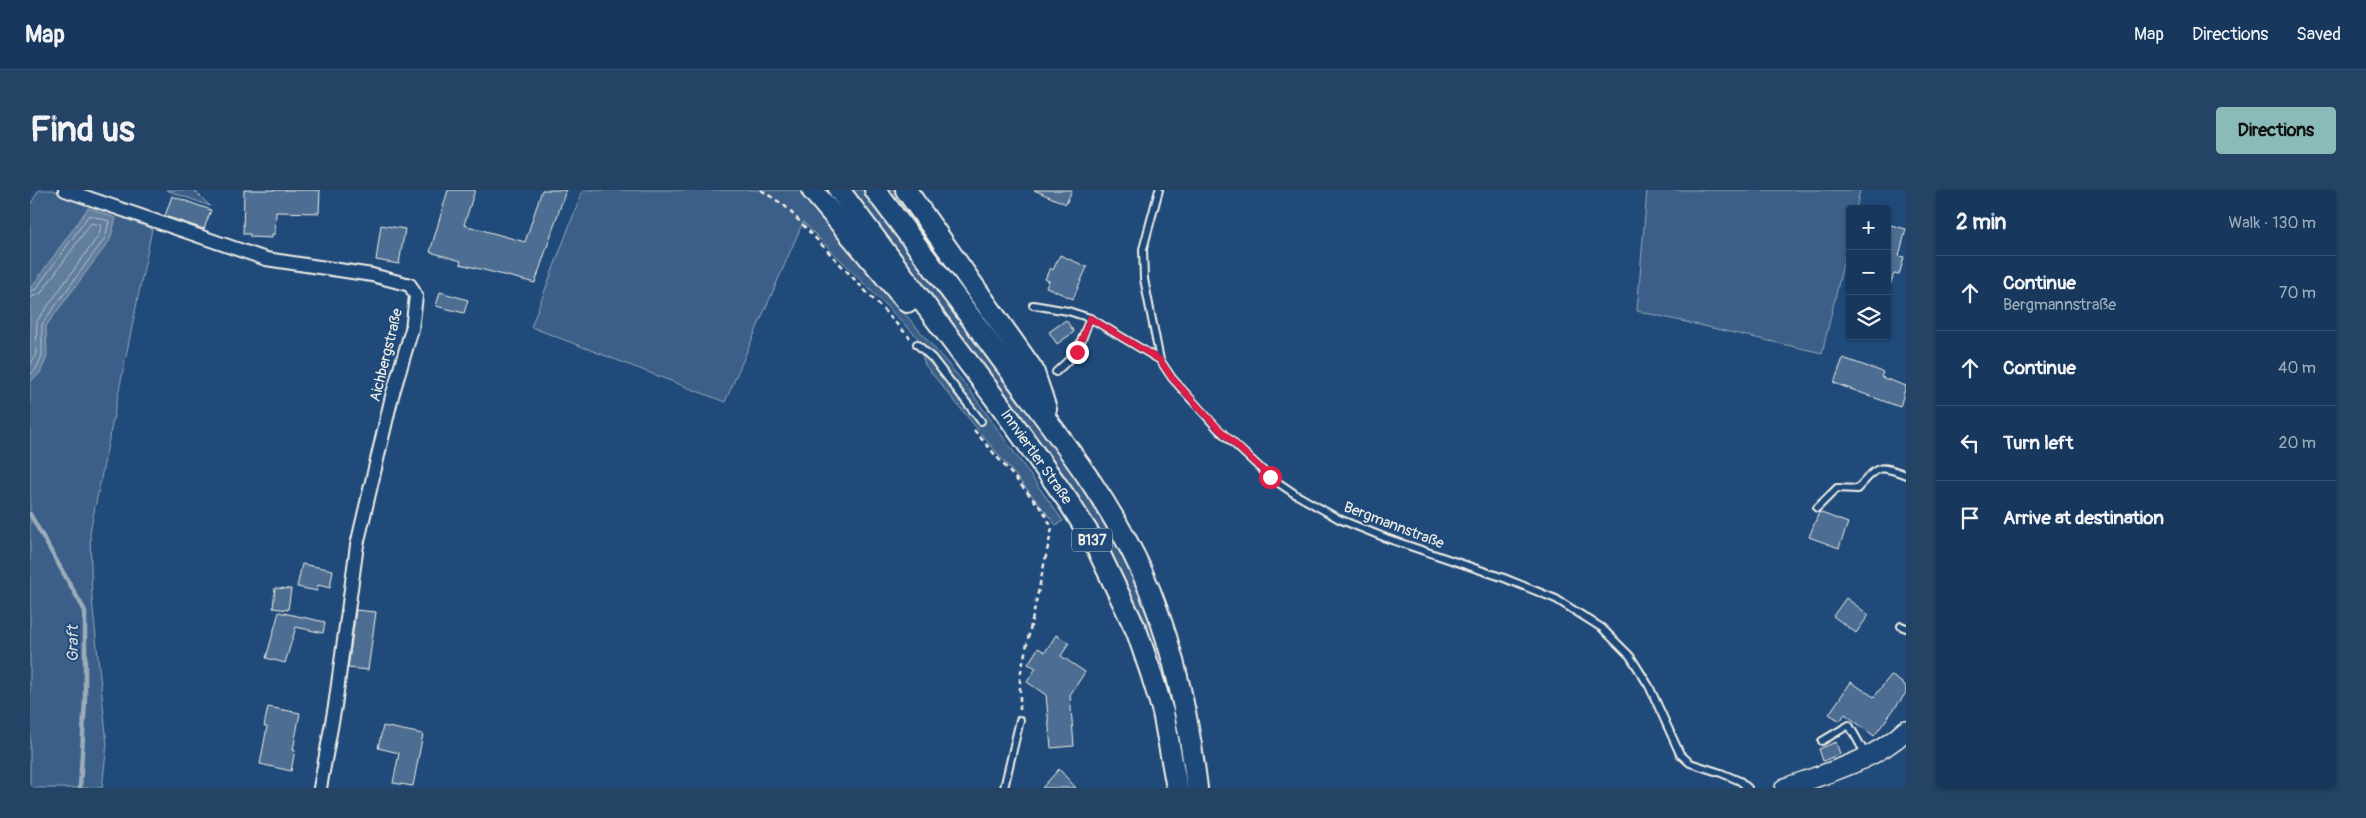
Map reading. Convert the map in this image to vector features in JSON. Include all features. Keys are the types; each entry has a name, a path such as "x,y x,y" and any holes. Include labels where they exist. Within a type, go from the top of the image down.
{"main road":[{"path":"812,190 906,302 939,325"},
{"name":"Innviertler Straße","path":"839,190 1068,501 1098,550 1137,632 1151,673 1162,712 1177,788"},
{"name":"Innviertler Straße","path":"876,190 1053,428 1118,525 1162,622 1183,696 1197,788"},
{"path":"906,190 1033,370 1053,428"}],"street":[{"name":"Aichbergstraße","path":"65,190 266,259 372,275 410,284 416,296 412,329 392,396 357,545 335,706 320,788"},
{"path":"1785,788 1867,756 1887,745 1906,730"}],"lane":[{"name":"Bergmannstraße","path":"1159,190 1143,249 1144,279 1160,360 1172,378 1218,428 1270,477 1295,494 1340,519 1386,538 1504,578 1556,599 1602,628 1630,656 1649,686 1680,754 1690,764 1721,773 1740,781 1748,788"},
{"path":"1033,305 1068,311 1090,318 1160,360"},
{"path":"1056,372 1077,352 1090,318"},
{"path":"917,344 933,359 981,421"},
{"path":"1817,508 1838,488 1857,490 1876,469 1886,467 1906,475"},
{"path":"1004,788 1020,720"},
{"path":"1822,741 1849,725 1867,756"}],"path":[{"path":"761,190 785,206 917,344"},
{"path":"973,428 1044,512 1052,528 1020,676 1020,720"}],"shaded area":[{"path":"39,190 53,190 152,229 90,532 92,599 107,744 102,788 30,788 30,205"},
{"path":"166,190 194,190 210,206"},
{"path":"583,190 799,190 966,385 1063,521 1056,525 925,365 918,338 803,222 725,402 531,327"},
{"path":"853,190 864,190 1070,469 1120,549 1154,629 1178,711 1189,788 1183,788 1145,627 1113,556 1064,475"},
{"path":"887,190 899,190 977,305 973,308"},
{"path":"1647,190 1860,190 1857,205 1846,205 1846,252 1822,353 1637,311"}],"water":[{"path":"88,208 116,218 110,240 46,326 47,357 40,373 30,382 30,289"}],"building":[{"path":"244,190 320,190 319,213 276,212 275,234 272,234 272,238 250,237 250,234 243,234"},
{"path":"448,190 475,190 464,225 525,242 542,190 566,190 535,283 460,264 461,261 430,252"},
{"path":"1034,190 1072,190 1066,204"},
{"path":"172,196 211,210 204,229 165,216"},
{"path":"381,225 405,229 399,264 376,260"},
{"path":"1891,225 1906,229 1899,256 1904,257 1899,275 1894,274 1891,282"},
{"path":"1060,255 1087,267 1073,299 1046,287 1049,281 1045,279 1050,268 1053,270"},
{"path":"440,292 468,300 464,313 436,306"},
{"path":"1066,320 1074,332 1057,344 1049,332"},
{"path":"1843,358 1883,372 1881,377 1906,386 1900,407 1834,383"},
{"path":"1819,512 1848,523 1839,548 1809,537"},
{"path":"302,564 333,570 330,588 318,585 317,591 297,587"},
{"path":"275,588 291,589 288,610 273,608"},
{"path":"1846,598 1869,615 1856,633 1833,616"},
{"path":"356,610 376,612 368,670 348,668"},
{"path":"279,612 325,622 323,633 296,627 285,663 266,658"},
{"path":"1056,635 1069,643 1061,656 1085,672 1070,695 1074,746 1051,748 1046,695 1027,682 1036,668 1028,664 1038,648 1045,652"},
{"path":"1891,675 1906,686 1906,693 1874,736 1845,714 1840,721 1829,714 1851,682 1874,697"},
{"path":"268,707 300,713 291,771 260,764 267,727 264,726"},
{"path":"383,726 423,734 413,786 393,783 399,753 378,748"},
{"path":"1836,742 1840,754 1823,761 1819,749"},
{"path":"1059,769 1076,788 1042,788"}],"waterway":[{"name":"Graft","path":"30,514 85,611 85,699 80,788"}],"route":[{"path":"1077,352 1090,318 1160,360 1172,378 1218,428 1270,477"}]}
